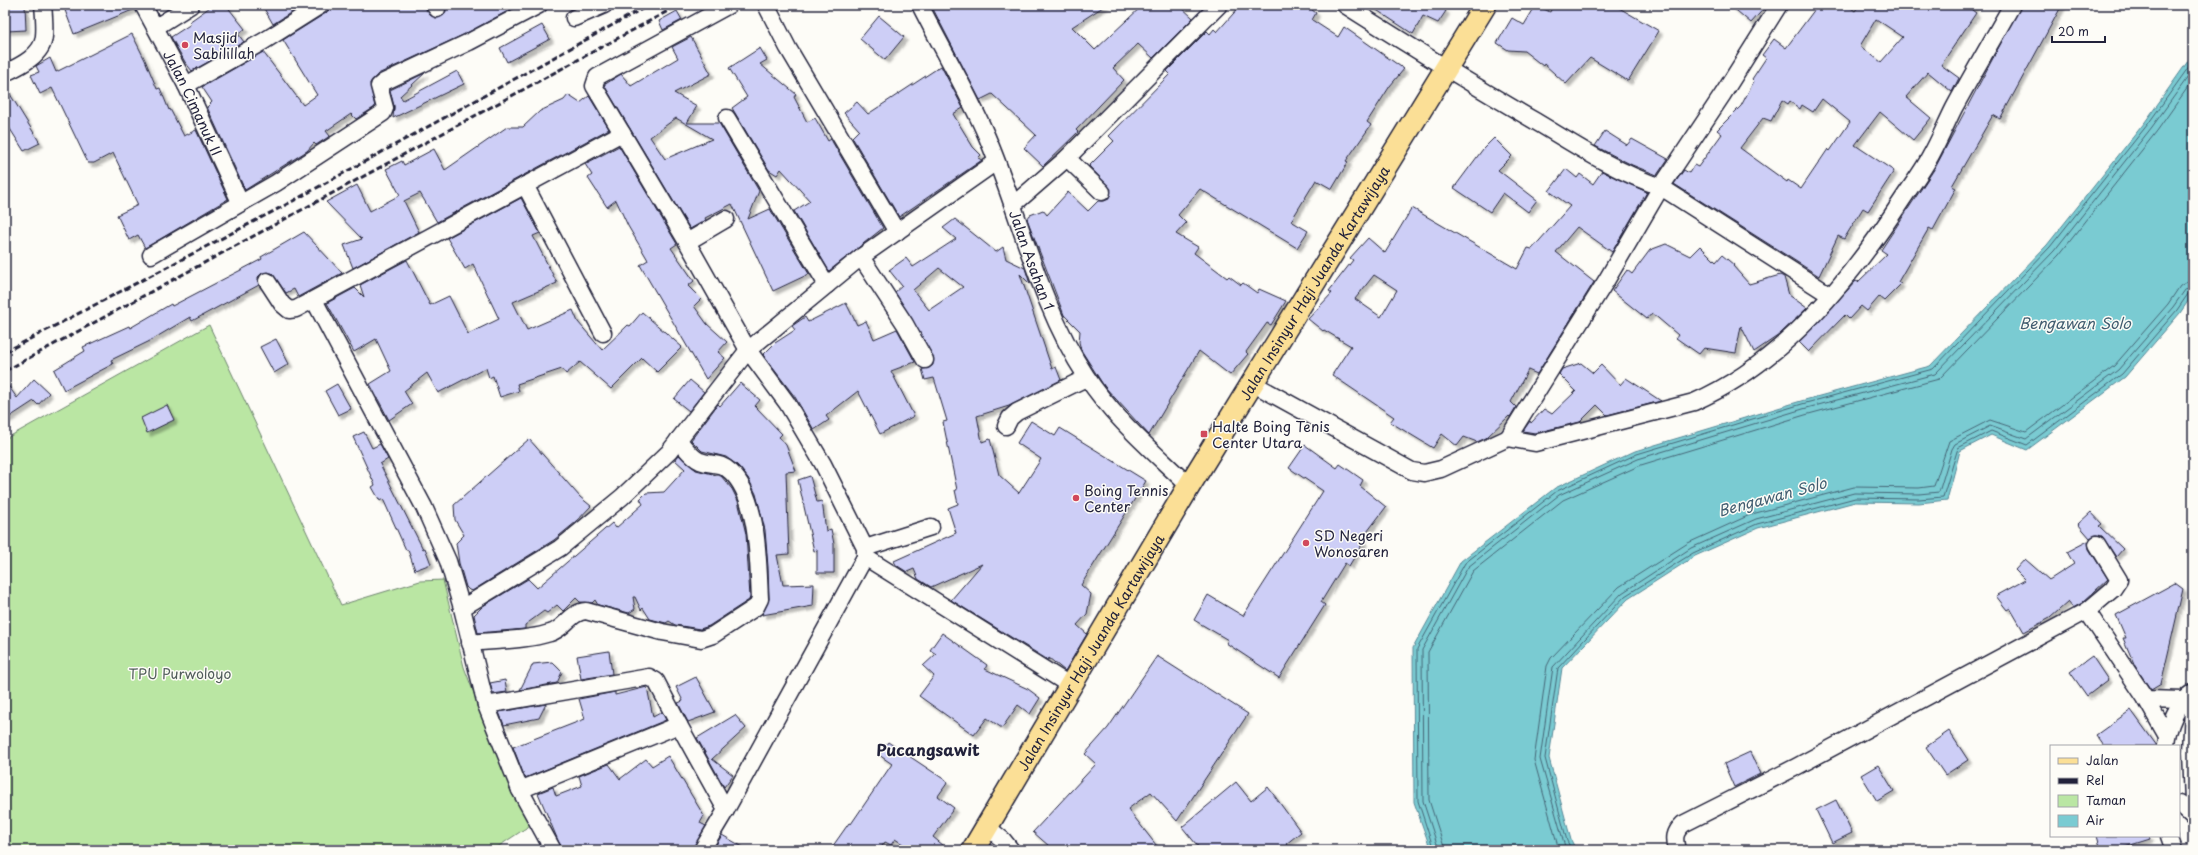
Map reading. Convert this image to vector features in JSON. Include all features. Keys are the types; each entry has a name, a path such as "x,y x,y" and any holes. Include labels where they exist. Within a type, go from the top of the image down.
{"main road":[{"name":"Jalan Insinyur Haji Juanda Kartawijaya","path":"973,850 1189,486 1446,69 1480,7"}],"street":[{"path":"5,72 22,66 36,52 42,43 44,38 43,5"},
{"name":"Jalan Cimanuk II","path":"144,5 186,85 240,202"},
{"path":"156,27 191,5"},
{"path":"186,85 264,41 321,5"},
{"path":"151,255 223,215 240,202 276,183 383,113 385,108 379,86 384,82 469,42 539,5"},
{"path":"581,12 604,5"},
{"path":"729,5 597,77 594,86 687,242 748,350 787,403 823,464 865,553 1071,686"},
{"path":"766,5 788,48 897,232"},
{"name":"Jalan Asahan 1","path":"920,5 987,136 1039,278 1068,346 1086,378 1130,428 1189,486"},
{"path":"1013,205 1067,158 1219,5"},
{"path":"1345,5 1446,69 1593,155 1644,181 1661,187 1830,295"},
{"path":"1252,383 1412,471 1424,473 1441,469 1508,438 1606,282 1661,187 1723,94 1779,5"},
{"path":"1508,438 1535,443 1543,442 1694,402 1732,383 1796,333 1830,295 1884,228 1924,167 1954,109 2012,5"},
{"path":"726,118 827,285"},
{"path":"268,281 282,304 289,310 314,300 622,132"},
{"path":"1067,158 1102,192"},
{"path":"462,608 560,548 622,497 669,452 748,350 861,258 996,162"},
{"path":"525,185 603,333"},
{"path":"687,242 726,219"},
{"path":"861,258 905,324 925,360"},
{"path":"314,300 424,507 448,561 462,608 486,705 520,790 550,849"},
{"path":"1006,426 1010,418 1016,412 1086,378"},
{"path":"470,643 549,634 561,628 573,615 586,611 662,632 701,639 713,635 756,607 760,599 758,547 755,526 744,491 732,473 716,463 700,461 678,440"},
{"path":"702,850 726,810 865,553 931,527"},
{"path":"1677,850 1674,838 1676,830 1683,824 1794,768 2086,611 2113,589 2120,580 2098,544"},
{"path":"2086,611 2146,699 2167,741"},
{"path":"486,705 649,677 656,681 726,810"},
{"path":"2146,699 2190,700"},
{"path":"2167,741 2190,700"},
{"path":"2190,700 2193,802"},
{"path":"520,790 679,725"},
{"path":"2180,805 2193,817"},
{"path":"987,827 1003,840 1011,850"},
{"path":"2170,837 2174,850"}],"green space":[{"name":"TPU Purwoloyo","path":"209,325 341,605 420,581 443,580 464,667 498,757 532,824 493,850 5,850 5,439"}],"water":[{"name":"Bengawan Solo","path":"2193,54 2193,294 2180,313 2125,377 2027,450 1991,435 1960,451 1947,500 1919,503 1855,502 1758,528 1695,556 1628,599 1562,668 1549,758 1571,840 1576,850 1431,850 1414,802 1413,648 1461,561 1555,488 1635,451 1801,401 1930,366 2047,245 2145,122"}],"building":[{"path":"6,5 25,5 26,30 7,31"},
{"path":"63,5 134,5 135,9 74,34"},
{"path":"213,5 226,5 245,29 238,34 244,42 192,71 185,62 171,37 191,24 189,22"},
{"path":"262,5 292,5 295,10 273,24"},
{"path":"332,5 425,5 430,15 438,18 446,13 445,5 519,5 465,34 378,74 370,83 375,107 356,119 351,114 326,131 330,136 316,145 314,143 307,151 245,190 207,107 212,102 202,87 263,52 303,105 317,95 283,40 326,13"},
{"path":"931,5 1006,5 1009,10 1018,5 1106,5 1072,27 1095,50 1143,5 1179,5 1193,18 1153,58 1138,44 1113,68 1124,80 1076,130 1078,132 1043,166 1024,148 1036,135 992,94 980,100"},
{"path":"1241,5 1306,5 1316,13 1312,20 1338,37 1344,27 1404,69 1390,86 1367,122 1371,125 1346,161 1348,162 1332,189 1316,180 1291,221 1308,231 1297,248 1200,189 1178,215 1186,223 1176,234 1198,247 1194,253 1227,278 1229,276 1241,285 1243,283 1257,293 1259,289 1286,301 1271,325 1267,323 1246,352 1248,354 1230,375 1199,351 1149,435 1104,386 1081,350 1079,342 1080,331 1064,315 1027,219 1030,215 1043,210 1047,215 1068,192 1088,211 1098,201 1109,199 1111,189 1089,166 1114,141 1109,136 1170,74 1167,71 1207,31 1210,34 1214,29 1217,32"},
{"path":"1369,5 1438,5 1446,11 1438,23 1423,16 1413,34"},
{"path":"1536,5 1550,12 1553,5 1614,5 1659,31 1628,81 1590,58 1566,84 1544,64 1543,66 1524,51 1508,50 1497,43 1512,18 1524,25"},
{"path":"1730,5 1767,5 1751,23"},
{"path":"1818,5 1847,5 1855,11 1858,7 1855,5 1976,5 1972,10 1976,13 1941,65 1959,78 1952,92 1928,72 1906,97 1931,118 1913,140 1880,112 1855,145 1894,171 1868,211 1863,208 1844,239 1838,236 1819,276 1674,184 1684,170 1689,173 1694,165 1698,167 1722,134 1717,130 1741,106 1754,81 1752,79 1766,58 1762,55 1774,39 1786,48","holes":["1876,19 1903,37 1881,62 1860,46","1822,99 1850,122 1830,151 1828,149 1801,189 1788,180 1787,182 1740,148 1763,118 1771,121 1782,100 1788,104 1790,101 1800,109 1802,105 1813,112"]},
{"path":"2021,5 2062,5 2000,119 1993,115 1952,186 1956,188 1933,230 1929,228 1898,282 1901,284 1884,301 1879,297 1867,311 1861,306 1849,319 1845,315 1809,352 1799,342 1856,281 1858,282 1887,254 1881,250 1935,168"},
{"path":"677,11 682,20 663,30 659,21"},
{"path":"879,16 904,37 885,60 860,39"},
{"path":"542,25 550,39 507,62 500,48"},
{"path":"132,34 157,89 160,88 169,110 170,109 184,136 196,130 228,199 145,248 138,235 129,240 117,215 138,205 113,153 94,163 88,163 52,88 40,94 31,75 39,72 36,66 50,58 56,72"},
{"path":"691,37 711,74 674,93 697,106 687,123 719,123 759,191 748,219 770,209 809,274 773,291 732,204 705,218 706,220 690,229 604,85 621,74 631,86 678,58 672,47","holes":["676,118 712,139 665,159 650,137"]},
{"path":"760,48 767,60 760,64 796,94 794,97 807,122 815,118 828,141 831,139 883,228 829,271 794,211 810,201 781,169 777,175 769,170 732,108 747,97 729,68"},
{"path":"941,66 963,108 953,114 973,147 981,155 978,158 982,160 899,217 852,137 859,130 844,113 857,102 868,114"},
{"path":"457,71 464,84 393,118 394,106 390,90 425,73 400,96 403,100"},
{"path":"5,86 40,143 24,151 5,121"},
{"path":"568,95 580,103 589,96 609,129 437,222 420,193 404,201 419,232 353,268 344,245 362,239 326,202 357,185 370,211 400,195 386,169 402,161 404,165 434,149 445,170 507,127 523,127 540,111 564,100"},
{"path":"1605,131 1627,145 1632,139 1668,159 1657,175 1632,165 1595,146"},
{"path":"1494,138 1512,156 1498,170 1537,200 1528,212 1503,193 1490,212 1454,188 1483,149"},
{"path":"619,146 677,244 671,248 694,281 688,286 701,299 694,306 707,324 727,342 718,352 725,358 706,379 640,265 648,260 628,226 616,200 607,207 588,178 592,175 585,164"},
{"path":"1566,169 1577,178 1580,174 1593,184 1602,171 1647,192 1612,252 1577,227 1556,252 1594,282 1537,374 1528,370 1511,402 1516,407 1510,417 1509,416 1486,438 1477,442 1464,437 1457,446 1442,434 1433,448 1390,422 1394,417 1332,375 1351,346 1324,330 1323,331 1308,319 1332,293 1329,291 1353,260 1350,258 1368,238 1385,253 1412,208 1517,269 1528,248 1532,249 1570,206 1549,191","holes":["1374,275 1397,290 1381,317 1355,299"]},
{"path":"521,198 540,233 533,236 557,283 513,302 527,330 573,310 578,322 602,350 628,325 630,326 642,312 682,347 657,372 642,358 611,389 580,362 566,374 562,369 517,384 519,391 500,397 493,376 489,378 486,368 438,393 427,373 404,391 412,404 389,420 370,384 391,371 376,339 354,352 327,303 355,288 364,297 360,285 407,260 430,305 449,296 468,334 499,319 473,264 465,269 447,238"},
{"path":"955,219 996,252 1003,247 1006,259 1025,268 1030,284 1020,274 1052,369 1056,367 1061,380 1009,406 977,416 982,442 990,439 999,475 1019,493 1041,459 1017,443 1031,421 1055,436 1060,428 1146,481 1081,585 1091,594 1087,614 1077,625 1087,634 1065,671 1049,658 1048,660 951,600 982,564 931,587 918,579 914,569 907,572 896,565 894,561 956,533 948,508 958,504 955,490 957,490 943,422 947,421 934,378 925,380 922,369 929,368 933,365 933,356 895,292 902,286 889,270 906,258 913,267 956,239 943,228","holes":["939,268 963,287 929,310 913,290"]},
{"path":"304,232 342,273 298,297 294,289 286,293 272,273 262,273 258,277 259,285 192,321 190,317 148,342 111,360 113,364 64,390 54,370 85,351 83,347 129,326 130,328 171,304 172,306 262,259 261,257"},
{"path":"1666,244 1690,256 1700,246 1716,262 1722,255 1734,265 1733,266 1749,284 1780,275 1784,277 1789,295 1807,308 1779,335 1754,352 1741,326 1736,353 1704,348 1699,354 1676,338 1678,335 1652,313 1647,319 1612,291 1627,270 1632,274 1650,250"},
{"path":"846,303 857,325 866,321 874,339 897,329 915,362 891,371 914,416 880,434 858,391 826,416 829,420 814,430 795,397 763,355 775,343 795,330 792,326 805,317 808,322"},
{"path":"276,339 289,364 274,373 260,347"},
{"path":"1581,363 1593,373 1601,365 1620,385 1626,378 1661,401 1607,415 1597,405 1580,422 1535,433 1523,431 1530,421 1531,423 1544,409 1552,414 1576,391 1559,374 1562,369"},
{"path":"34,379 49,393 38,405 34,401 5,420 7,409 5,407 5,381 17,398"},
{"path":"690,380 704,392 689,411 674,399"},
{"path":"740,383 760,400 755,406 782,434 779,437 786,445 796,471 786,472 789,554 777,555 783,585 814,584 813,606 762,615 769,599 768,567 765,530 756,494 748,478 737,465 726,457 702,451 691,440 718,404 720,406"},
{"path":"337,384 351,409 338,415 325,391"},
{"path":"167,405 174,420 147,433 141,418"},
{"path":"364,432 372,448 380,444 388,459 380,464 423,549 425,548 431,564 415,570 408,550 406,550 383,499 380,501 372,487 375,485 353,437"},
{"path":"529,439 580,497 591,506 576,522 554,540 472,591 469,590 466,587 459,563 456,543 464,535 455,520 454,505"},
{"path":"1305,445 1337,468 1340,464 1363,480 1360,486 1386,507 1361,540 1364,541 1349,566 1345,563 1321,602 1325,605 1279,678 1226,643 1228,640 1194,620 1208,595 1243,616 1323,491 1289,468"},
{"path":"679,455 696,470 721,476 732,489 738,501 746,534 749,600 709,626 700,629 675,625 669,621 666,623 650,619 643,608 641,610 635,597 633,597 635,609 629,613 598,605 595,600 592,603 580,602 576,598 563,611 557,605 547,613 544,611 525,625 525,629 478,633 474,615 483,606 528,579 537,588 612,523 616,528 643,504 640,499 646,493 664,492 685,469 675,460"},
{"path":"810,476 817,502 822,501 826,531 831,529 834,544 834,573 817,573 817,550 814,551 798,480"},
{"path":"2091,512 2102,524 2099,526 2123,549 2116,557 2102,536 2096,535 2090,538 2078,524"},
{"path":"2088,541 2089,549 2108,579 2082,603 2073,608 2068,602 2050,618 2024,632 2010,608 2007,610 1996,596 2025,580 2015,570 2025,559 2049,580 2074,564 2067,552"},
{"path":"2175,583 2183,589 2161,684 2151,690 2135,666 2123,638 2126,638 2116,615"},
{"path":"942,633 987,665 985,669 1028,689 1040,698 1030,714 1018,705 1002,728 987,718 974,735 919,696 934,676 923,666 936,654 930,650"},
{"path":"609,651 612,674 581,679 577,656"},
{"path":"1157,656 1248,714 1177,821 1151,792 1128,809 1160,850 1063,850 1049,846 1033,832 1096,764 1085,754 1108,728"},
{"path":"2092,656 2108,680 2087,696 2070,672"},
{"path":"552,662 562,672 557,683 520,690 533,664"},
{"path":"696,677 715,712 688,722 678,703 683,701 676,687"},
{"path":"505,680 507,692 493,694 490,683"},
{"path":"647,687 653,717 662,712 666,720 525,778 513,747 585,719 579,699 615,692 615,695"},
{"path":"546,704 539,718 504,725 499,712"},
{"path":"2131,710 2156,745 2103,745 2096,735"},
{"path":"735,715 746,728 712,759 733,775 724,787 697,738"},
{"path":"1949,731 1968,760 1945,775 1926,747"},
{"path":"888,742 948,782 938,796 954,808 933,837 949,850 912,850 895,839 891,845 885,842 879,850 830,850 849,823 851,824 892,764 879,755"},
{"path":"1750,752 1760,774 1734,787 1724,764"},
{"path":"668,756 704,816 700,823 706,826 693,850 621,850 619,846 607,850 562,850 538,793 553,787 556,796 582,786 579,776 609,764 620,779 646,759 652,766"},
{"path":"1878,765 1894,791 1877,801 1861,775"},
{"path":"1236,782 1251,801 1268,787 1301,832 1286,844 1291,850 1201,850 1182,827"},
{"path":"1836,800 1852,833 1832,843 1816,810"},
{"path":"722,835 748,850 713,850"},
{"path":"2097,837 2149,837 2150,839 2115,850 2101,850"}],"railway":[{"path":"5,352 293,201 649,5"},
{"path":"5,371 679,5"}],"place":[{"name":"Masjid Sabilillah","path":"185,45"},
{"name":"Halte Boing Tenis Center Utara","path":"1204,434"},
{"name":"Boing Tennis Center","path":"1076,498"},
{"name":"SD Negeri Wonosaren","path":"1306,543"}],"district":[{"name":"Pucangsawit","path":"928,749"}]}
